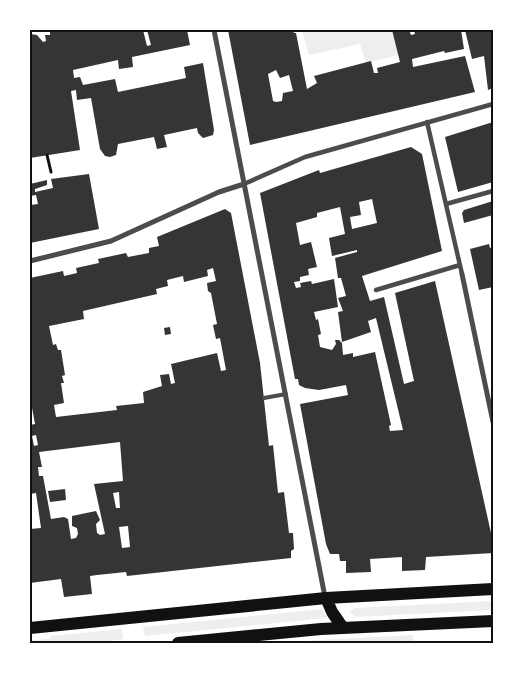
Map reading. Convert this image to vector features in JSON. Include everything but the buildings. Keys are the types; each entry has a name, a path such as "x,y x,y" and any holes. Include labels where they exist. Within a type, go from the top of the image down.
{"main road":[{"path":"30,628 326,598 493,589"},
{"path":"326,598 332,612 343,628"},
{"path":"178,643 343,628 493,621"}],"street":[{"path":"214,30 326,598"},
{"path":"30,261 111,241 219,192 244,184 305,157 493,104"},
{"path":"427,122 462,274 493,422"},
{"path":"446,204 493,191"},
{"path":"376,290 460,265"}],"lane":[{"path":"264,398 286,394"}],"path":[{"path":"47,155 51,172"}],"shaded area":[{"path":"302,30 392,30 398,55 366,63 360,44 309,55"},
{"path":"493,601 493,610 355,617 350,613 354,608"},
{"path":"322,609 327,618 145,636 143,627"},
{"path":"122,629 123,639 95,643 30,643 30,641 51,638 51,636"},
{"path":"413,635 414,643 279,643 286,642"}]}
